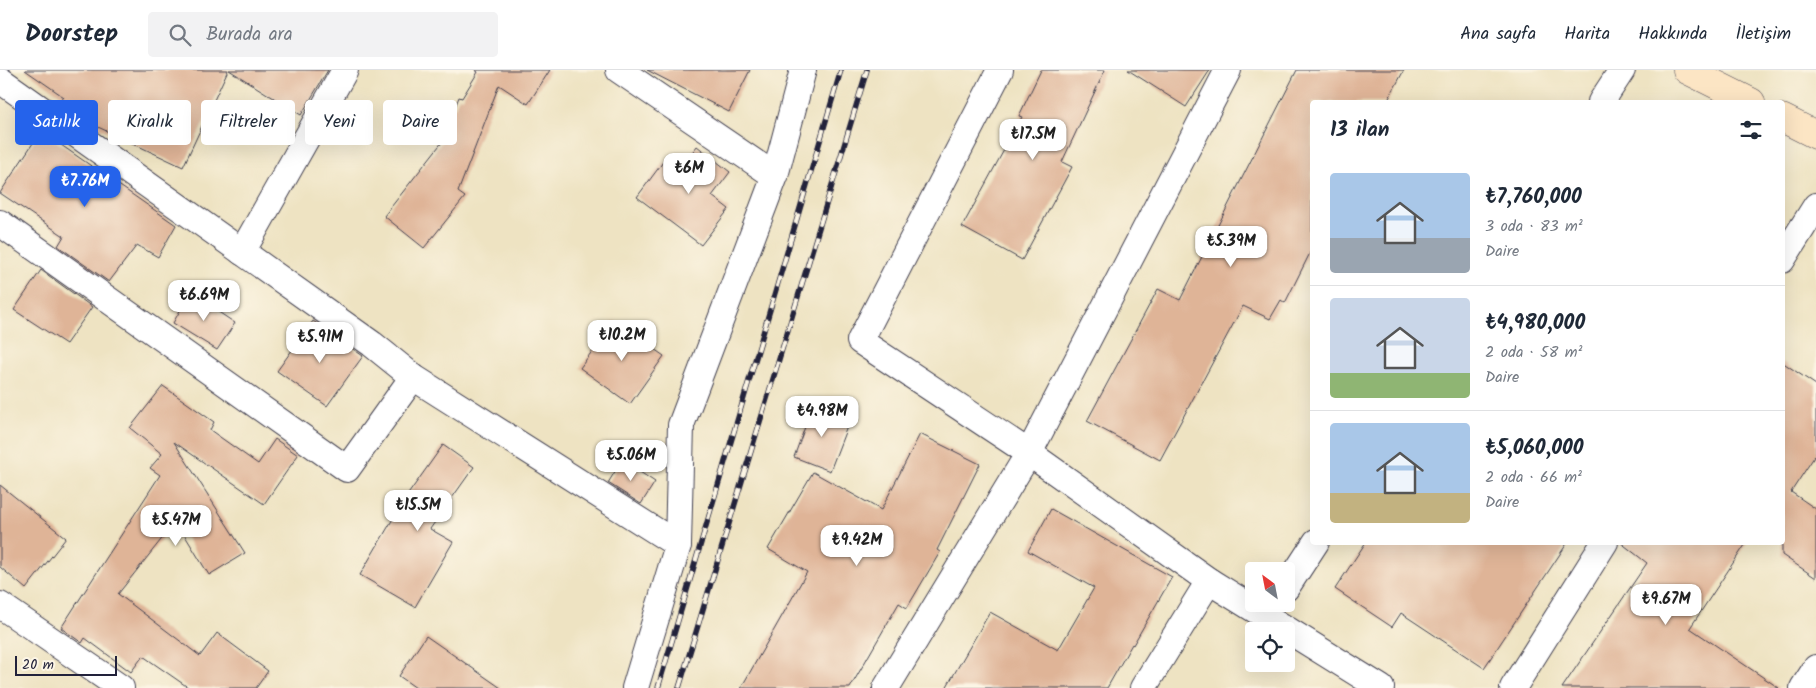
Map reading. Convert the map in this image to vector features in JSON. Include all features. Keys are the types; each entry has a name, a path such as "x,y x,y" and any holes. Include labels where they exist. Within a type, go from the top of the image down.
{"street":[{"path":"242,252 345,70"},
{"path":"619,70 774,176"},
{"path":"635,688 678,545 681,425 774,176 803,70"},
{"path":"1000,70 860,340 1029,453 1209,581 1245,598"},
{"path":"886,688 1029,453 1228,70"},
{"path":"1602,100 1622,70"},
{"path":"1693,72 1747,100"},
{"path":"0,80 372,344 413,377 678,545"},
{"path":"1785,119 1816,134"},
{"path":"1785,255 1816,206"},
{"path":"0,223 347,469 413,377"},
{"path":"1295,574 1314,545"},
{"path":"1513,688 1603,545"},
{"path":"1143,688 1209,581"},
{"path":"0,605 121,688"},
{"path":"1272,612 1381,688"},
{"path":"1803,688 1816,668"}],"building":[{"path":"25,70 228,70 214,100 201,100 201,128 183,167 136,145 191,145 191,100 108,100 108,132 98,127 98,100 62,100 64,97"},
{"path":"229,70 328,70 310,100 305,100 305,108 301,115 295,111 295,100 277,100"},
{"path":"475,70 550,70 528,104 499,85 458,192 465,197 424,248 384,216 440,145 457,145 457,102 459,97 462,98 478,72"},
{"path":"647,70 750,70 729,112"},
{"path":"1041,70 1105,70 1062,162 1072,167 1022,260 962,227 1022,117 1019,116"},
{"path":"1128,70 1210,70 1186,107"},
{"path":"1297,70 1404,70 1388,100 1310,100 1310,253 1285,303 1281,300 1270,319 1243,306 1160,460 1087,421 1158,289 1180,300"},
{"path":"32,145 61,145 176,225 158,257 137,245 109,282 58,246 64,236 0,193"},
{"path":"697,146 730,172 712,196 729,209 701,245 637,197 663,162 677,173"},
{"path":"41,270 92,307 66,344 14,310"},
{"path":"190,293 235,323 217,350 173,323"},
{"path":"313,321 363,356 327,406 277,371"},
{"path":"614,321 664,356 630,404 580,368"},
{"path":"1785,364 1816,385 1816,454 1791,492 1816,509 1816,578 1782,555 1782,545 1785,545"},
{"path":"163,386 214,422 210,430 258,464 275,439 298,455 264,504 174,442 245,553 209,575 176,521 118,594 200,656 217,633 268,671 256,688 189,688 143,656 131,672 85,638 82,643 61,628 160,475 150,468 162,454 130,428"},
{"path":"813,405 850,419 830,471 794,457"},
{"path":"920,434 980,464 937,550 940,552 907,608 899,603 850,688 741,688 807,572 768,549 813,472 881,510"},
{"path":"443,445 474,467 430,529 453,542 415,607 360,575 404,500"},
{"path":"622,460 655,482 641,504 608,483"},
{"path":"0,485 66,538 26,589 0,567"},
{"path":"1051,509 1172,577 1133,645 1107,688 946,688 990,612 1058,650 1094,588 1028,551"},
{"path":"1364,545 1566,545 1484,668 1401,613 1392,627 1335,589"},
{"path":"1624,545 1745,545 1690,628 1779,688 1562,688 1647,563"},
{"path":"426,636 501,688 416,688 399,676"}],"railway":[{"path":"658,688 841,70"},
{"path":"679,688 867,70"}]}
